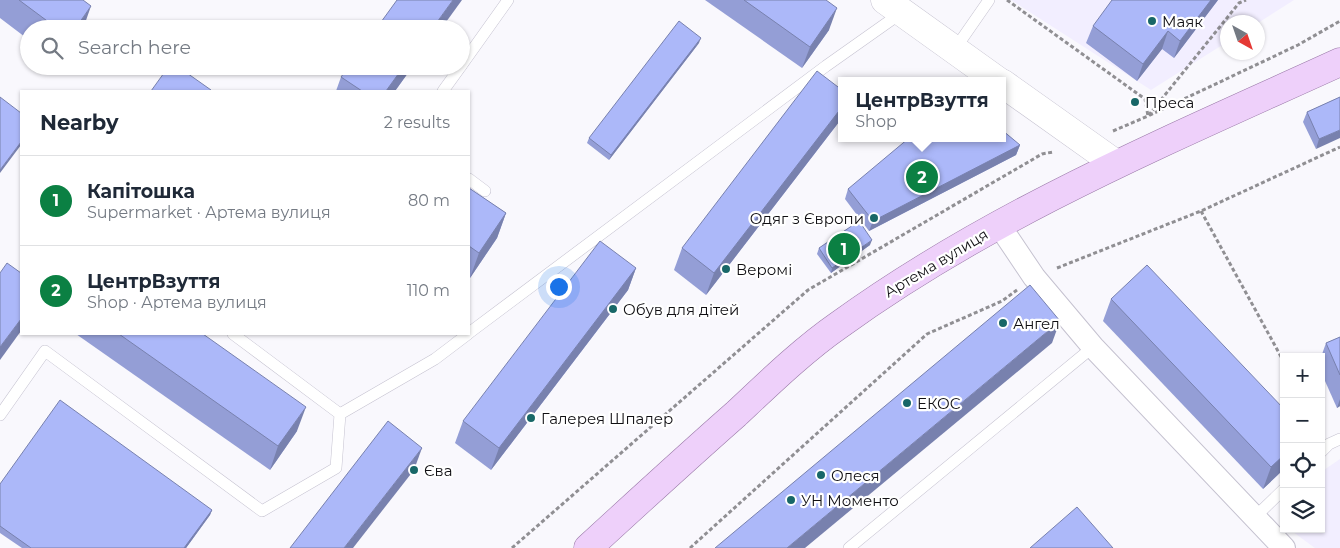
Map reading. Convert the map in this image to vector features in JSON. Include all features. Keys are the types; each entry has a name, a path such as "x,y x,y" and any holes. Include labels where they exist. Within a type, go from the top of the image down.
{"main road":[{"name":"Артема вулиця","path":"588,548 772,381 837,326 912,274 999,225 1116,164 1340,62"}],"street":[{"path":"894,6 993,77"},
{"path":"1006,86 1116,164"},
{"path":"999,225 1034,277 1093,347 1284,548"}],"lane":[{"path":"470,53 508,0"},
{"path":"955,49 989,0"},
{"path":"470,332 826,66 894,6"},
{"path":"444,90 455,75"},
{"path":"470,180 485,191"},
{"path":"233,335 340,414"},
{"path":"340,414 434,359 465,335"},
{"path":"850,548 1093,347"},
{"path":"0,415 46,351 262,510 336,468 340,414"},
{"path":"1325,448 1340,439"},
{"path":"1255,517 1280,493"}],"path":[{"path":"1007,0 1146,99 1148,116 1298,45 1340,21"},
{"path":"690,548 927,334 1002,302 1034,277 1202,211 1340,148"},
{"path":"1202,211 1280,355"}],"shaded area":[{"name":"Маяк","path":"1011,0 1294,0 1265,19 1265,15 1220,15 1220,46 1151,90"},
{"path":"1340,459 1340,548 1315,548 1294,533 1325,533 1325,469"}],"building":[{"path":"19,0 83,0 91,6 81,20 46,20"},
{"path":"397,0 453,0 439,20 383,20"},
{"path":"744,0 826,0 837,8 810,47"},
{"name":"Маяк","path":"1112,0 1211,0 1180,41 1168,31 1143,64 1093,26"},
{"path":"679,21 701,38 611,155 589,138"},
{"path":"817,71 838,87 838,112 714,273 682,248"},
{"path":"163,75 190,75 211,90 152,90"},
{"path":"342,75 398,75 387,90 360,90 341,77"},
{"path":"0,97 20,112 20,143 0,170"},
{"path":"1340,97 1340,130 1319,139 1307,112"},
{"path":"1006,133 1020,145 873,221 848,189 904,142 1006,142"},
{"path":"470,189 506,213 479,253 470,247"},
{"path":"859,221 872,240 832,268 819,248"},
{"path":"600,241 636,268 499,448 463,421"},
{"path":"7,263 20,272 20,320 0,347 0,273"},
{"path":"1147,265 1280,405 1280,459 1271,467 1111,299"},
{"path":"1030,285 1060,321 787,548 715,548"},
{"path":"120,335 204,335 306,407 278,446"},
{"path":"1340,337 1340,375 1326,343"},
{"path":"60,400 212,510 184,548 31,548 0,526 0,484"},
{"path":"388,421 422,448 344,548 290,548"},
{"path":"1077,507 1113,548 1030,548"}],"place":[{"name":"Маяк","path":"1152,21"},
{"name":"Преса","path":"1135,102"},
{"name":"ЦентрВзуття","path":"922,177"},
{"name":"Одяг з Європи","path":"874,218"},
{"name":"Капітошка","path":"844,249"},
{"name":"Веромі","path":"726,269"},
{"name":"Обув для дітей","path":"613,309"},
{"name":"Ангел","path":"1003,323"},
{"name":"ЕКОС","path":"907,403"},
{"name":"Галерея Шпалер","path":"531,418"},
{"name":"Єва","path":"414,470"},
{"name":"Олеся","path":"821,475"},
{"name":"УН Моменто","path":"791,500"}]}
